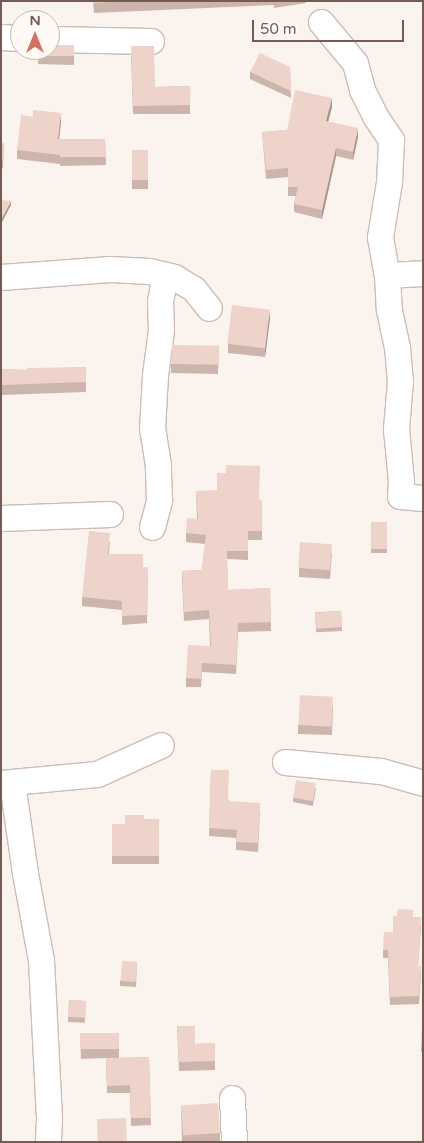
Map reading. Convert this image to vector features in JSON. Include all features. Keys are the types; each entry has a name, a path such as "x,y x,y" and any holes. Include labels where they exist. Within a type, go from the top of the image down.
{"street":[{"path":"321,22 355,63 362,90 375,116 391,140 389,182 380,237 386,274 388,310 397,347 400,382 396,429 401,481 400,496 423,498"},
{"path":"60,39 151,41"},
{"path":"1,277 110,269 149,272 174,277 194,289 208,308"},
{"path":"386,274 423,274"},
{"path":"152,527 159,500 158,465 152,429 155,375 162,330 160,300 165,275"},
{"path":"1,518 110,514"},
{"path":"48,1142 49,1120 41,960 7,783 97,774 162,745"},
{"path":"285,762 381,771 422,784"},
{"path":"232,1098 234,1142"}],"building":[{"path":"94,1 130,1 94,3"},
{"path":"60,45 74,45 74,56 60,56"},
{"path":"131,46 154,46 155,87 190,86 190,105 133,106"},
{"path":"260,53 290,67 291,91 250,72"},
{"path":"295,90 332,98 326,121 358,128 353,152 336,148 322,210 294,204 298,187 288,187 288,168 266,170 262,132 287,130"},
{"path":"33,110 61,113 58,139 105,139 106,157 60,157 60,155 17,150 21,115 33,117"},
{"path":"1,143 4,143 3,159 1,159"},
{"path":"132,150 148,150 148,180 132,180"},
{"path":"1,200 11,201 1,220"},
{"path":"232,305 270,310 265,348 227,344"},
{"path":"172,345 219,346 219,365 172,364"},
{"path":"86,367 86,382 1,385 1,369 27,370 27,368"},
{"path":"226,465 260,466 259,500 262,500 262,531 248,531 248,551 227,551 228,590 270,588 271,622 238,623 236,665 202,663 201,679 186,678 188,645 211,646 209,610 184,612 182,571 202,570 206,535 186,533 187,518 198,519 196,491 217,490 217,473 226,473"},
{"path":"371,522 387,522 387,549 371,549"},
{"path":"89,531 110,533 108,554 143,554 143,567 148,567 147,615 122,616 122,601 82,597"},
{"path":"300,542 332,544 330,570 298,568"},
{"path":"341,611 342,627 316,629 315,613"},
{"path":"300,695 333,697 331,727 298,725"},
{"path":"211,770 229,770 228,801 260,803 258,843 236,842 237,830 209,828"},
{"path":"296,780 316,783 313,801 293,798"},
{"path":"125,815 144,815 144,819 159,819 159,856 112,856 112,824 125,824"},
{"path":"398,909 413,910 413,917 421,917 418,966 421,966 419,996 390,997 388,950 383,950 384,932 393,932 393,916 397,916"},
{"path":"122,961 137,962 136,982 121,981"},
{"path":"69,1000 86,1001 85,1018 68,1017"},
{"path":"423,1004 423,1043 421,1043"},
{"path":"177,1026 195,1026 195,1044 215,1043 215,1061 179,1062"},
{"path":"80,1033 119,1033 119,1049 80,1049"},
{"path":"149,1057 151,1118 131,1118 130,1085 107,1086 106,1058"},
{"path":"218,1103 220,1133 183,1136 181,1106"},
{"path":"126,1118 127,1142 98,1142 97,1119"}]}
